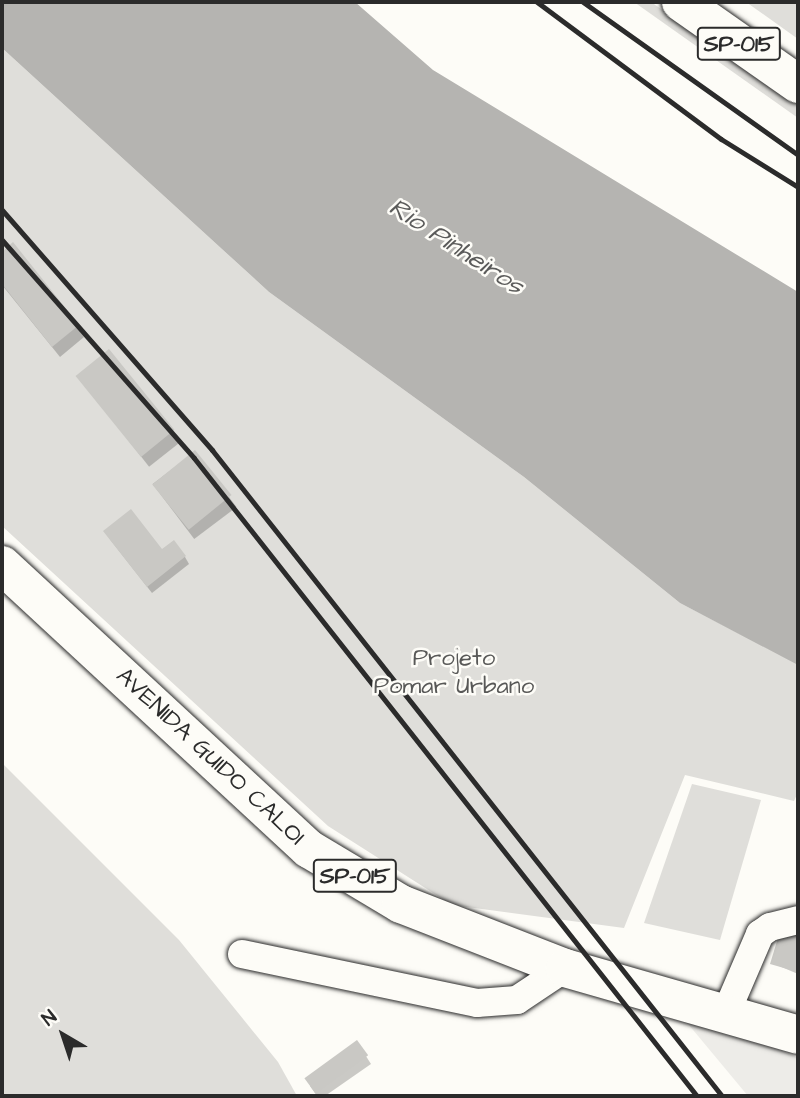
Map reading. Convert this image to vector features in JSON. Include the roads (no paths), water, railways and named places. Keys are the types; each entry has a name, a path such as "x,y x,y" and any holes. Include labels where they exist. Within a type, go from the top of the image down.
{"highway":[{"name":"SP-015","path":"681,2 798,84"},
{"name":"AVENIDA GUIDO CALOI","path":"2,565 309,849 401,904 565,968 798,1035"}],"lane":[{"path":"726,1013 760,934 770,927 798,920"},
{"path":"242,954 477,1003 517,1000 565,968"}],"water":[{"name":"Rio Pinheiros","path":"2,2 355,2 433,70 798,292 798,665 680,603 524,477 269,292 2,48"}],"railway":[{"path":"537,2 721,139 798,187"},
{"path":"583,2 798,155"},
{"path":"2,210 212,450 722,1096"},
{"path":"2,240 194,458 697,1096"}],"park label":[{"name":"Projeto Pomar Urbano","path":"454,673"}]}
